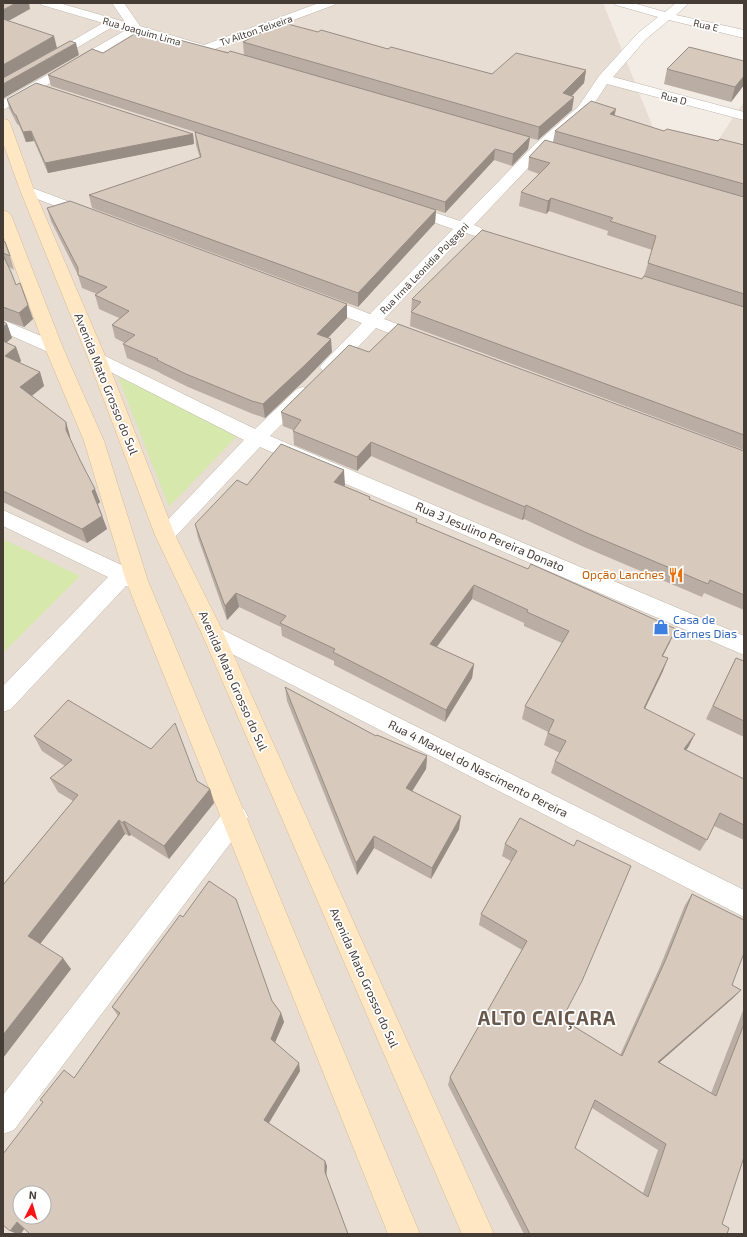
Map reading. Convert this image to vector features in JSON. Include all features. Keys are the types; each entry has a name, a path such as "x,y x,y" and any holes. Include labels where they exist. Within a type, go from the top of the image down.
{"main road":[{"name":"Avenida Mato Grosso do Sul","path":"3,123 27,190 97,358 165,535 213,634 478,1234"},
{"path":"3,215 54,348 94,441 130,578 235,817 404,1234"}],"street":[{"name":"Rua Joaquim Lima","path":"46,3 227,55"},
{"path":"3,106 136,29 118,3"},
{"path":"290,3 301,14"},
{"name":"Tv Ailton Teixeira","path":"204,49 330,3"},
{"name":"Rua E","path":"620,3 667,16 744,34"},
{"name":"Rua Irmã Leonidia Polgagni","path":"165,535 257,438 315,381 540,147 583,110 604,80 642,36 683,3"},
{"path":"3,87 113,22"},
{"name":"Rua D","path":"604,80 744,116"},
{"path":"37,87 52,92"},
{"path":"27,190 100,218"},
{"path":"397,205 487,234"},
{"path":"306,296 440,346"},
{"path":"3,325 54,348"},
{"name":"Rua 3 Jesulino Pereira Donato","path":"97,358 257,438 744,646"},
{"path":"3,517 130,578 3,702"},
{"name":"Rua 4 Maxuel do Nascimento Pereira","path":"213,634 744,904"},
{"path":"3,1119 235,817"}],"shaded area":[{"path":"3,3 603,3 660,145 744,168 744,1234 3,1234"},
{"path":"744,102 744,158 712,150 738,110"}],"green space":[{"path":"118,377 242,431 169,507"},
{"path":"3,539 80,576 3,653"}],"building":[{"path":"3,3 16,3 3,10"},
{"path":"3,19 54,36 3,65"},
{"path":"280,22 318,32 321,30 388,49 391,47 492,74 516,53 586,70 563,93 574,97 539,127 243,42"},
{"path":"136,33 166,41 172,38 228,53 230,51 530,137 513,154 495,149 445,202 48,75 92,49 103,53"},
{"path":"70,41 76,43 3,84 3,78"},
{"path":"689,47 744,61 744,76 735,87 667,69"},
{"path":"36,83 193,134 45,163 31,131 23,132 7,99"},
{"path":"591,101 616,109 610,114 664,131 667,129 718,141 720,139 744,145 744,184 555,131"},
{"path":"195,132 436,210 358,293 89,195 201,157"},
{"path":"545,140 744,197 744,294 648,263 656,236 610,221 613,218 551,198 548,201 521,192 550,163 529,157"},
{"path":"70,201 347,304 317,334 331,339 263,404 252,401 186,374 157,360 158,359 123,344 135,335 112,325 129,311 95,295 107,287 78,275 78,268 47,208"},
{"path":"482,230 642,279 644,276 744,307 744,435 411,312 421,302 412,299"},
{"path":"3,240 5,242 10,256 3,253"},
{"path":"3,255 16,285 20,283 28,305 19,313 3,307"},
{"path":"3,321 7,324 3,327"},
{"path":"398,324 744,451 744,595 710,580 708,584 587,533 526,505 525,507 371,442 357,457 293,431 301,420 281,412 349,345 369,352"},
{"path":"3,341 16,347 5,356 40,372 20,387 66,422 66,430 95,489 92,491 102,516 82,529 3,491"},
{"path":"281,444 344,470 334,482 370,497 369,499 417,519 416,522 528,569 531,564 676,629 662,656 668,658 644,708 695,734 684,749 744,779 744,825 720,813 707,840 555,761 566,741 548,733 554,720 525,706 569,631 527,612 528,610 474,585 430,644 474,664 446,710 333,652 335,649 280,623 286,616 236,593 225,606 195,524 237,480 247,485"},
{"path":"736,658 744,661 744,721 713,706"},
{"path":"285,687 376,736 377,735 427,756 406,788 461,816 432,868 374,836 356,863"},
{"path":"68,700 151,749 175,723 197,781 210,789 164,846 124,821 123,823 119,820 28,936 63,958 3,1035 3,885 78,795 50,778 72,760 34,736"},
{"path":"520,818 574,846 577,840 631,866 582,981 562,1019 622,1056 666,959 692,894 744,920 744,953 732,985 741,990 658,1062 716,1096 744,1024 744,1157 722,1224 729,1228 727,1234 530,1234 450,1077 527,941 481,914 517,851 505,844","holes":["595,1100 666,1144 648,1197 575,1148"]},
{"path":"209,881 236,899 272,1001 281,1013 271,1039 299,1063 264,1120 325,1161 325,1172 348,1234 30,1234 20,1225 52,1225 52,1185 12,1185 12,1225 15,1225 10,1231 3,1225 3,1154 43,1102 40,1100 64,1070 74,1078 120,1013 112,1007 180,915 183,917"}],"place":[{"name":"Opção Lanches","path":"676,575"},
{"name":"Casa de Carnes Dias","path":"661,627"}],"district":[{"name":"ALTO CAIÇARA","path":"547,1018"}]}
